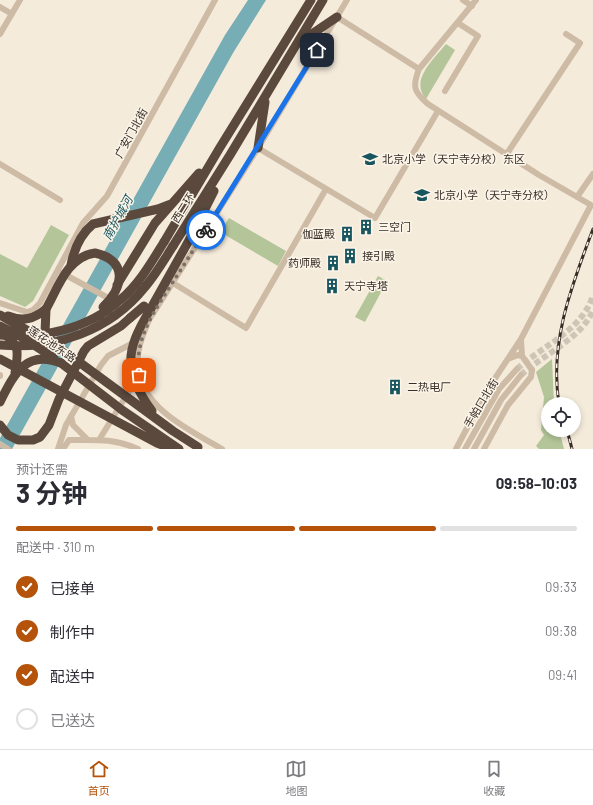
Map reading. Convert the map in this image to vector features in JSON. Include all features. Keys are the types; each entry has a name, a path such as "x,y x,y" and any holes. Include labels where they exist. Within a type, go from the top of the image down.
{"highway":[{"name":"西二环","path":"0,345 30,346 54,343 78,336 102,324 124,309 145,288 219,149 311,0"},
{"name":"西二环","path":"0,335 18,337 56,332 88,320 108,310 134,286 168,244 230,155 298,44 323,0"},
{"path":"298,44 337,17"},
{"path":"258,148 266,97"},
{"path":"0,425 2,429 12,438 26,441 40,437 45,432 81,348 106,299 113,291 145,236 219,149"},
{"path":"74,366 88,346 110,334 130,318 147,308 169,283 230,155"},
{"path":"0,314 25,319 33,318 46,309 71,265 73,252 86,229 93,224 158,209 172,204"},
{"path":"71,265 83,257 95,254 112,262 119,272 119,284 113,295 88,320"},
{"path":"147,308 132,347 131,364 133,377 139,393 158,419"},
{"path":"46,309 45,333 64,351"},
{"path":"0,314 64,351"},
{"name":"莲花池东路","path":"0,326 20,336 61,363 122,410 179,449"},
{"path":"0,331 16,344 20,364 0,402"},
{"name":"莲花池东路","path":"64,351 200,448"},
{"path":"20,364 40,358 51,359 61,363"},
{"path":"0,359 157,443 172,449"}],"street":[{"path":"0,34 20,0"},
{"name":"广安门北街","path":"0,303 27,312 33,310 40,303 83,223 107,196 215,0"},
{"path":"222,449 165,413 146,392 139,375 138,359 141,338 169,283 258,148 347,0"},
{"path":"463,0 472,6"},
{"path":"456,449 486,392 521,339 591,205 438,111 418,95 415,89 415,79 419,69 476,0"},
{"path":"0,7 12,14"},
{"path":"337,17 419,69"},
{"path":"445,91 478,36 458,23"},
{"path":"506,154 580,43 566,34"},
{"path":"258,148 375,218 438,111"},
{"path":"0,164 60,200"},
{"path":"577,197 593,174"},
{"path":"169,283 246,328 326,189"},
{"path":"57,271 71,277 106,299 149,320"},
{"path":"58,449 71,416 101,365 108,356 141,338"},
{"path":"484,449 508,405 531,377 532,370 522,356 521,339"},
{"path":"121,350 126,350 138,359"},
{"path":"507,359 518,355 522,356"},
{"name":"手帕口北街","path":"465,449 498,389 516,369"},
{"path":"99,440 139,375"},
{"name":"手帕口北街","path":"474,449 501,400 521,375"},
{"path":"71,416 73,425 88,440"},
{"path":"63,449 69,440 114,440 138,449"},
{"path":"0,444 8,449"}],"green space":[{"path":"446,44 455,50 426,99 420,84 422,77 430,63"},
{"path":"229,218 286,251 278,266 220,232"},
{"path":"51,225 69,235 33,301 25,307 0,296 0,254 27,268"},
{"path":"378,276 387,281 365,322 355,317"},
{"path":"552,359 554,397 544,397 536,372"},
{"path":"543,437 561,437 564,449 539,449 536,446"}],"water":[{"path":"248,0 266,0 233,53 12,449 0,449 0,438 225,35"}],"tunnel":[{"path":"517,369 571,328 588,307 593,295"},
{"path":"521,375 570,338 587,321 593,311"}],"railway":[{"path":"558,397 557,358 564,314 577,271 593,229"},
{"path":"569,437 572,449"}],"way so far":[{"path":"139,375 138,359 141,338 149,320 206,230"}],"place":[{"name":"北京小学（天宁寺分校）东区","path":"370,159"},
{"name":"北京小学（天宁寺分校）","path":"422,195"},
{"name":"三空门","path":"366,227"},
{"name":"伽蓝殿","path":"347,234"},
{"name":"接引殿","path":"350,256"},
{"name":"药师殿","path":"333,263"},
{"name":"天宁寺塔","path":"332,286"},
{"name":"二热电厂","path":"395,387"}],"route":[{"path":"206,230 258,148 317,50"}],"water label":[{"name":"南护城河","path":"118,218"}]}
